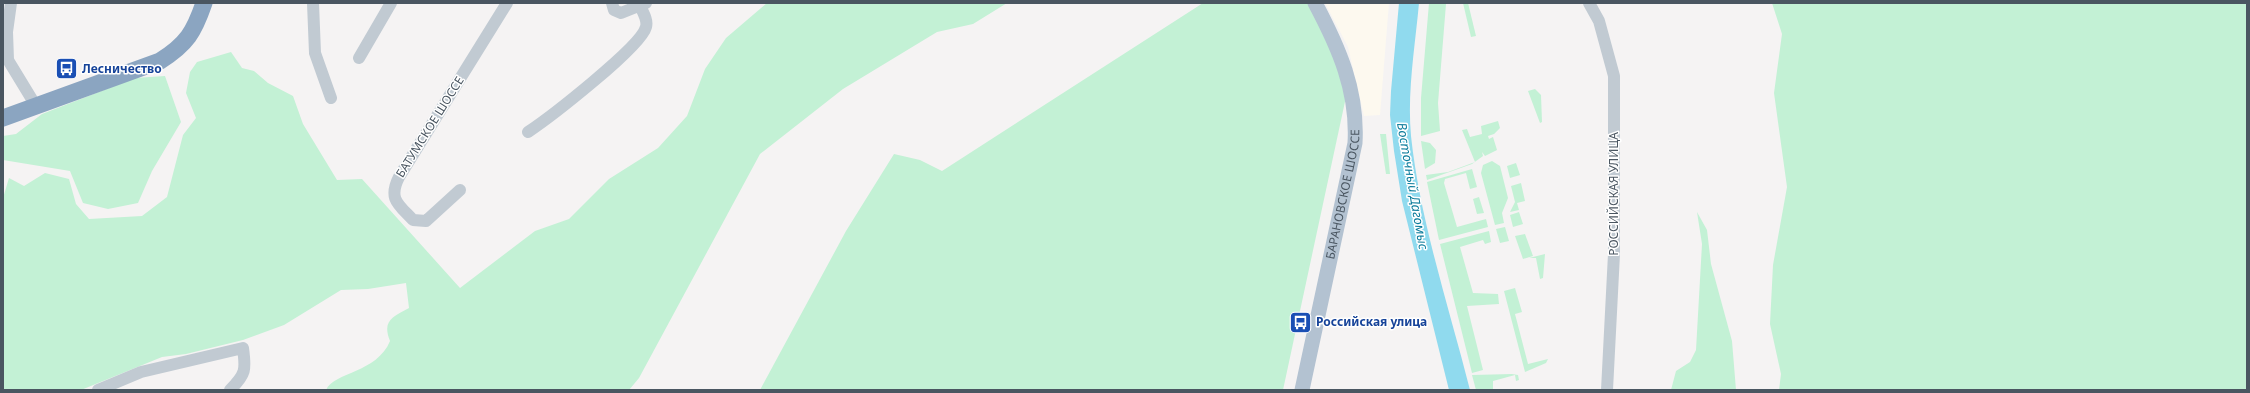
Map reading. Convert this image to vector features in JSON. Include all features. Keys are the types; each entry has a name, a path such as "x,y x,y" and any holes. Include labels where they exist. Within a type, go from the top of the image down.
{"highway":[{"path":"3,118 160,61 176,52 189,39 204,3"}],"main road":[{"name":"БАРАНОВСКОЕ ШОССЕ","path":"1302,390 1355,143 1356,121 1353,96 1337,44 1315,3"}],"street":[{"path":"11,3 7,32 8,60 36,106"},
{"path":"313,3 315,53 331,98"},
{"path":"359,58 391,3"},
{"name":"БАТУМСКОЕ ШОССЕ","path":"460,190 426,221 413,220 396,201 393,190 399,177 507,3"},
{"path":"528,132 556,113 600,75 639,38 646,27 644,5 621,13 614,10 612,3"},
{"name":"РОССИЙСКАЯ УЛИЦА","path":"1589,3 1599,21 1614,76 1614,254 1608,390"},
{"path":"98,390 141,372 243,348 246,370 240,380 230,390"}],"shaded area":[{"path":"1325,3 1389,3 1380,115 1364,116 1348,47"}],"green space":[{"path":"767,3 1007,3 973,24 937,32 843,89 760,154 639,378 629,390 326,390 338,379 366,366 376,360 384,352 390,341 387,329 390,320 409,308 406,283 368,289 341,290 284,325 243,340 186,354 162,357 81,390 3,390 3,198 9,178 24,186 45,173 69,179 76,204 89,219 142,216 167,197 183,135 196,118 186,93 190,72 197,62 231,52 242,68 254,71 268,83 293,96 303,124 337,180 362,179 460,288 535,231 569,219 609,179 658,148 687,116 705,69 726,38"},
{"path":"1203,3 1308,3 1334,52 1346,97 1283,390 760,390 846,231 894,154 920,160 942,171"},
{"path":"1429,3 1446,4 1438,103 1440,131 1421,136 1421,98"},
{"path":"1463,3 1468,3 1476,36 1471,37"},
{"path":"1772,3 2247,3 2247,390 1779,390 1781,374 1770,324 1773,265 1787,187 1774,93 1782,34"},
{"path":"165,76 181,122 152,171 138,203 108,209 83,203 70,171 3,160 3,136 16,134 42,114 135,78"},
{"path":"1535,89 1541,95 1542,122 1540,123 1528,91"},
{"path":"1498,121 1500,128 1494,134 1488,136 1489,139 1493,137 1497,150 1485,156 1482,152 1483,156 1475,162 1462,130 1467,129 1470,137 1482,134 1481,126"},
{"path":"1380,134 1386,134 1390,174 1386,174"},
{"path":"1421,141 1430,143 1436,150 1435,163 1425,169"},
{"path":"1492,161 1500,166 1508,198 1502,213 1504,223 1495,225 1481,173 1483,165"},
{"path":"1474,162 1472,164 1427,180 1426,175 1448,172"},
{"path":"1516,163 1520,175 1510,178 1507,166"},
{"path":"1472,169 1477,187 1470,189 1466,173 1445,179 1444,183 1457,227 1486,219 1488,227 1439,240 1427,182"},
{"path":"1521,183 1525,201 1517,203 1519,210 1510,212 1515,202 1511,186"},
{"path":"1479,197 1484,213 1477,214 1473,199"},
{"path":"1519,212 1523,224 1513,227 1510,215"},
{"path":"1697,212 1707,230 1711,264 1732,341 1736,390 1671,390 1676,371 1690,362 1696,350 1702,244"},
{"path":"1505,227 1509,241 1500,243 1496,229"},
{"path":"1489,231 1491,242 1485,244 1483,240 1460,247 1473,293 1498,294 1499,304 1467,306 1483,370 1472,373 1440,244"},
{"path":"1525,234 1533,256 1523,259 1515,236"},
{"path":"1545,254 1543,278 1540,279 1536,258 1529,258"},
{"path":"1515,288 1522,312 1515,314 1528,364 1548,359 1546,363 1525,372 1504,291"},
{"path":"1512,374 1518,375 1519,380 1516,381 1515,375 1493,381 1493,390 1476,390 1472,375"}],"water":[{"name":"Восточный Дагомыс","path":"1399,3 1419,3 1410,103 1411,136 1415,168 1428,232 1470,390 1449,390 1402,201 1390,115"}],"place":[{"name":"Лесничество","path":"66,69"},
{"name":"Российская улица","path":"1301,322"}]}
